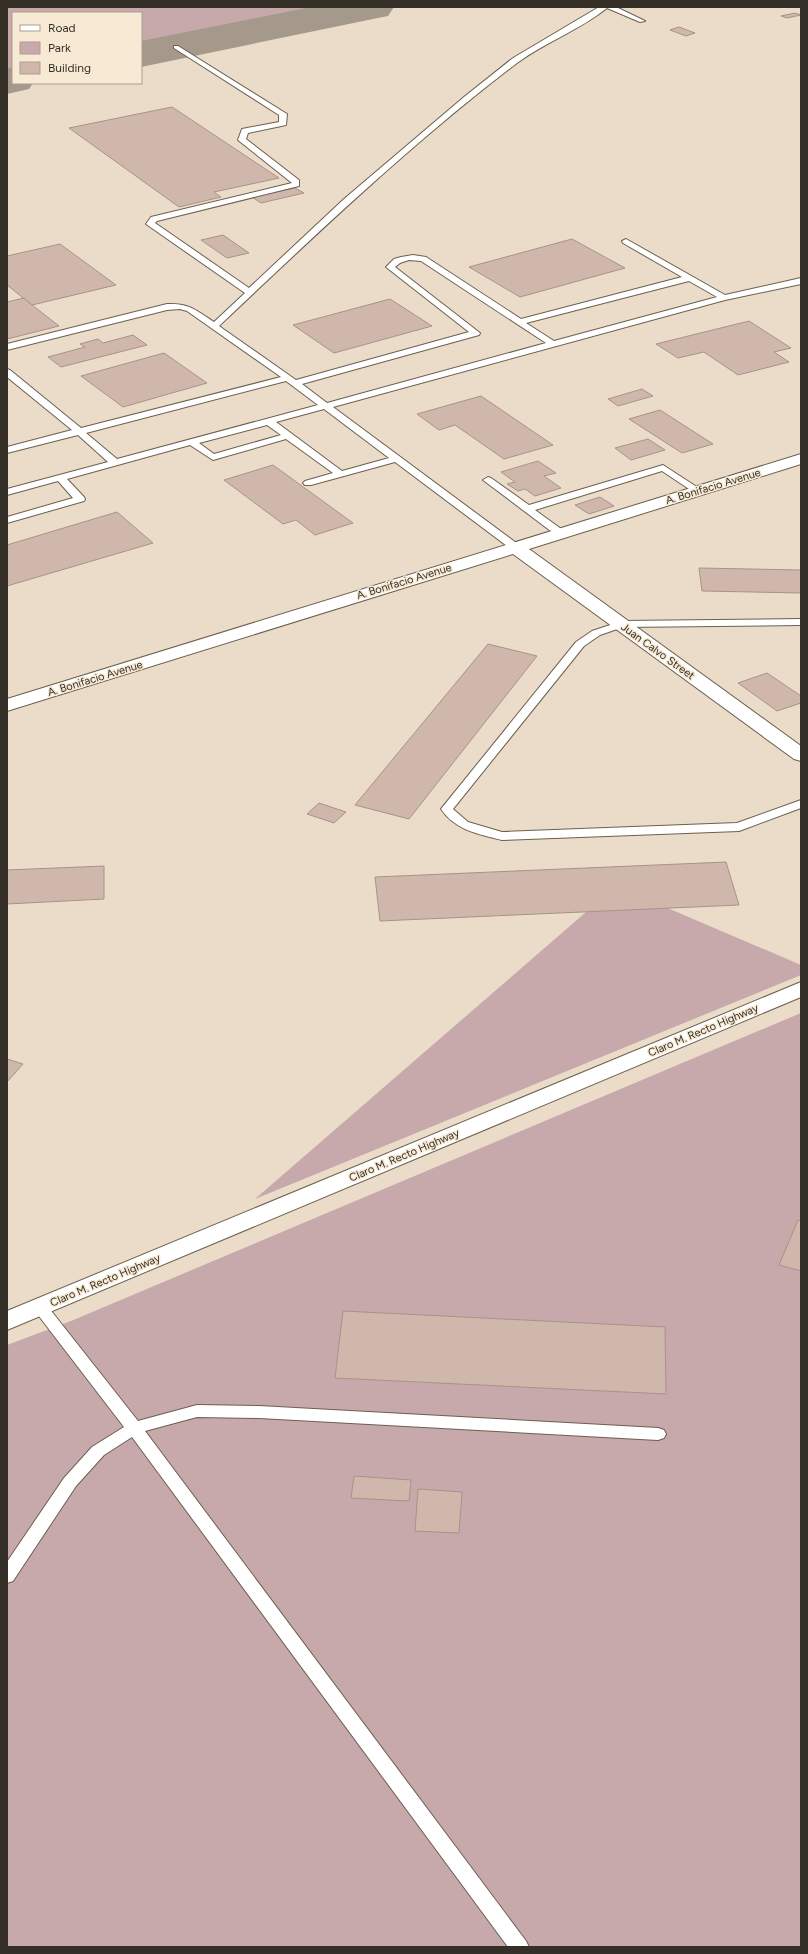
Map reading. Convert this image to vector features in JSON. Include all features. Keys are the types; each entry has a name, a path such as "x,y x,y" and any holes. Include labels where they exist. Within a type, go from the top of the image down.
{"street":[{"name":"A. Bonifacio Avenue","path":"7,705 801,459"},
{"name":"Juan Calvo Street","path":"515,547 801,755"},
{"name":"Claro M. Recto Highway","path":"7,1321 801,989"}],"lane":[{"path":"215,325 348,201 467,99 516,60 604,7"},
{"path":"610,7 642,21"},
{"path":"176,47 284,114 283,123 245,131 242,140 296,182 296,184 154,219 150,224 251,293"},
{"path":"626,241 724,298"},
{"path":"7,450 291,380 476,332 390,267 394,261 407,257 423,259 554,345"},
{"path":"520,322 690,278"},
{"path":"7,492 724,298 801,281"},
{"path":"7,347 167,307 180,306 190,309 215,325 226,335 291,380 515,547"},
{"path":"7,372 115,463"},
{"path":"268,421 286,436 340,474"},
{"path":"191,442 213,457 286,436"},
{"path":"308,483 396,459"},
{"path":"528,509 663,468 698,490"},
{"path":"7,520 80,500 61,478"},
{"path":"488,480 560,533"},
{"path":"801,622 622,624 596,633 580,644 447,809 450,815 480,831 502,836 510,836 739,827 801,804"},
{"path":"40,1307 134,1428 519,1947"},
{"path":"7,1576 70,1482 98,1451 134,1428 197,1411 259,1412 658,1434"}],"green space":[{"path":"7,7 322,7 142,42 142,12 12,12 12,67 7,68"},
{"path":"616,886 801,965 801,975 255,1199"},
{"path":"801,1013 801,1947 7,1947 7,1345 71,1321"}],"building":[{"path":"795,13 801,15 787,18 781,16"},
{"path":"679,27 695,33 686,36 670,30"},
{"path":"172,107 279,178 214,192 221,197 179,207 69,128"},
{"path":"295,188 304,193 261,203 252,197"},
{"path":"223,235 249,253 227,258 201,240"},
{"path":"572,239 625,268 520,297 469,267"},
{"path":"60,244 116,285 32,305 7,285 7,256"},
{"path":"24,298 59,326 7,339 7,302"},
{"path":"390,299 432,326 334,353 293,325"},
{"path":"749,321 791,348 774,352 789,362 738,375 704,352 678,358 656,344"},
{"path":"133,335 147,345 61,367 48,357 85,347 80,344 98,339 103,343"},
{"path":"164,353 207,383 123,407 81,376"},
{"path":"642,389 653,396 618,406 608,399"},
{"path":"481,396 553,445 504,459 455,425 439,430 417,414"},
{"path":"660,410 713,444 682,453 629,419"},
{"path":"648,439 665,450 631,460 615,448"},
{"path":"538,461 556,473 544,476 561,488 535,496 525,489 518,491 507,484 515,482 501,472"},
{"path":"273,465 353,523 315,535 296,520 283,524 224,480"},
{"path":"600,497 614,506 589,514 575,505"},
{"path":"117,512 153,543 7,586 7,545"},
{"path":"699,568 801,570 801,593 702,591"},
{"path":"488,644 537,656 409,819 355,805"},
{"path":"767,673 801,696 801,703 777,711 738,683"},
{"path":"319,803 346,812 334,823 307,814"},
{"path":"726,862 739,905 380,921 375,877"},
{"path":"104,866 104,899 7,904 7,870"},
{"path":"7,1059 23,1064 7,1082"},
{"path":"798,1220 801,1221 801,1271 779,1265"},
{"path":"343,1311 665,1327 666,1394 335,1378"},
{"path":"354,1476 411,1480 409,1501 351,1498"},
{"path":"418,1489 462,1492 459,1533 415,1531"}],"taxiway":[{"path":"142,54 373,7"},
{"path":"7,81 12,80"}]}
